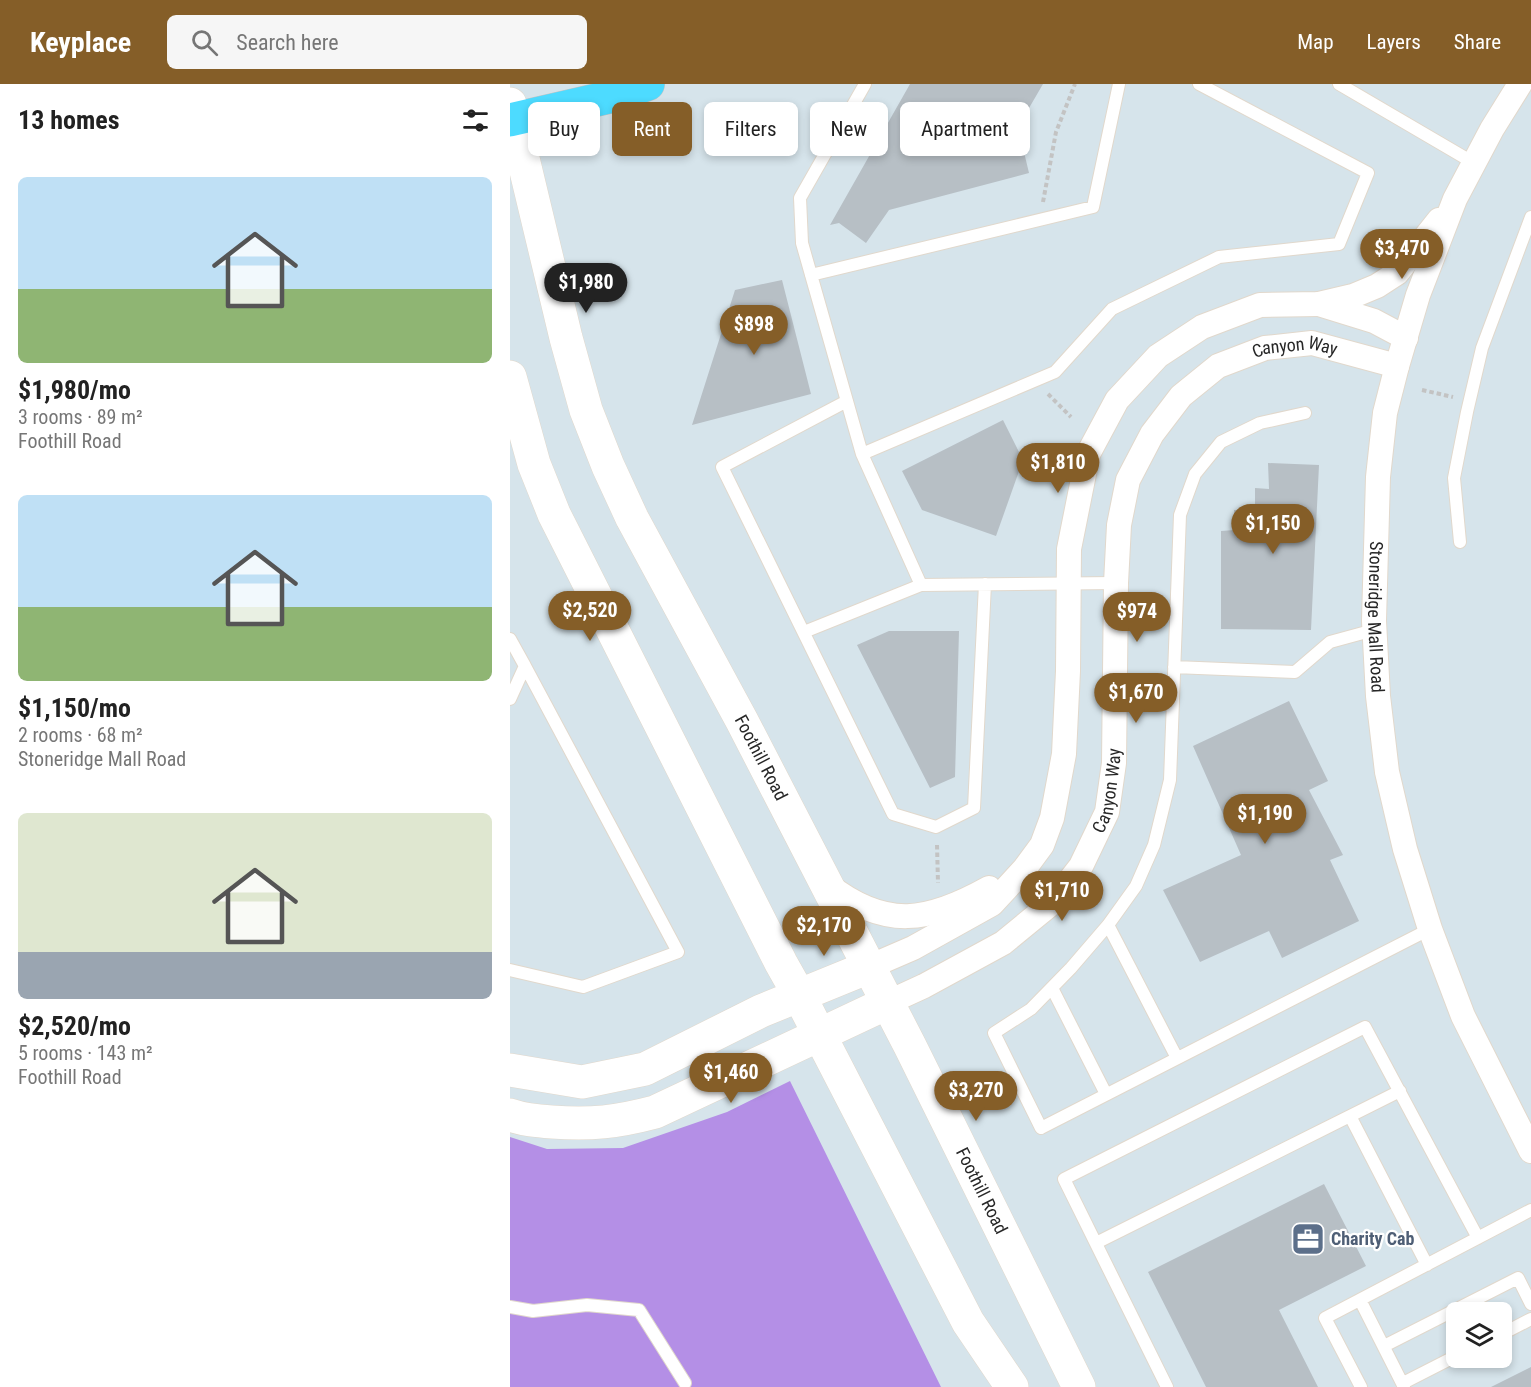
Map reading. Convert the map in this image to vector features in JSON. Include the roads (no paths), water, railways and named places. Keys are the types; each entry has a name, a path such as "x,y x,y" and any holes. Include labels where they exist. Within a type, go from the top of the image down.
{"highway":[{"path":"511,114 618,95 648,84"}],"main road":[{"name":"Foothill Road","path":"511,114 577,379 586,410 608,466 632,518 742,721 887,1003 1079,1387"},
{"path":"510,376 532,456 554,514 781,963 968,1322 1012,1387"},
{"path":"510,1070 582,1082 645,1069 761,1011 868,967"},
{"path":"510,1115 523,1120 587,1125 625,1120 655,1112 887,1003"}],"street":[{"name":"Stoneridge Mall Road","path":"1520,84 1455,199 1418,295 1397,366 1385,413 1378,477 1374,630 1378,696 1387,772 1405,849 1430,929 1463,1016 1531,1151"},
{"path":"868,967 913,948 992,904 1042,845 1052,818 1064,754 1068,672 1069,549 1088,454 1117,400 1158,356 1202,327 1260,305 1319,303 1377,286 1397,273 1455,199"},
{"path":"1319,303 1374,321 1406,338"},
{"name":"Canyon Way","path":"887,1003 924,986 1003,943 1053,902 1081,866 1107,812 1114,763 1116,583 1119,525 1128,480 1152,434 1181,396 1218,366 1265,348 1312,343 1397,366"},
{"path":"825,883 848,900 879,913 908,918 932,913 974,896 1025,867"}],"lane":[{"path":"865,84 800,198 802,243 862,454 921,585"},
{"path":"811,275 1093,207 1119,84"},
{"path":"862,454 1055,372 1112,309 1219,257 1339,244 1368,172 1199,84"},
{"path":"1339,84 1474,163"},
{"path":"1460,542 1454,478 1470,401 1482,348 1531,217"},
{"path":"847,400 722,467 893,814 936,827 974,808 985,584"},
{"path":"1305,413 1260,423 1221,442 1195,474 1180,515 1170,780 1154,845 1136,886 1108,925 1031,1009 994,1034 1041,1128 1430,929"},
{"path":"804,632 921,585 1116,583"},
{"path":"1174,667 1295,672 1330,642 1374,630"},
{"path":"510,639 678,952 583,987 510,970"},
{"path":"510,699 525,666"},
{"path":"1115,701 1172,704"},
{"path":"1108,925 1177,1058"},
{"path":"1052,988 1107,1094"},
{"path":"1167,1387 1064,1179 1365,1027 1478,1238"},
{"path":"1096,1243 1400,1091"},
{"path":"1350,1116 1427,1265"},
{"path":"1361,1387 1325,1318 1531,1210"},
{"path":"1384,1346 1518,1278 1531,1304"},
{"path":"1360,1300 1404,1385 1446,1362"},
{"path":"510,1307 533,1311 587,1305 639,1310 685,1383"},
{"path":"1512,1329 1531,1319"}],"place":[{"name":"Charity Cab","path":"1308,1239"}]}
